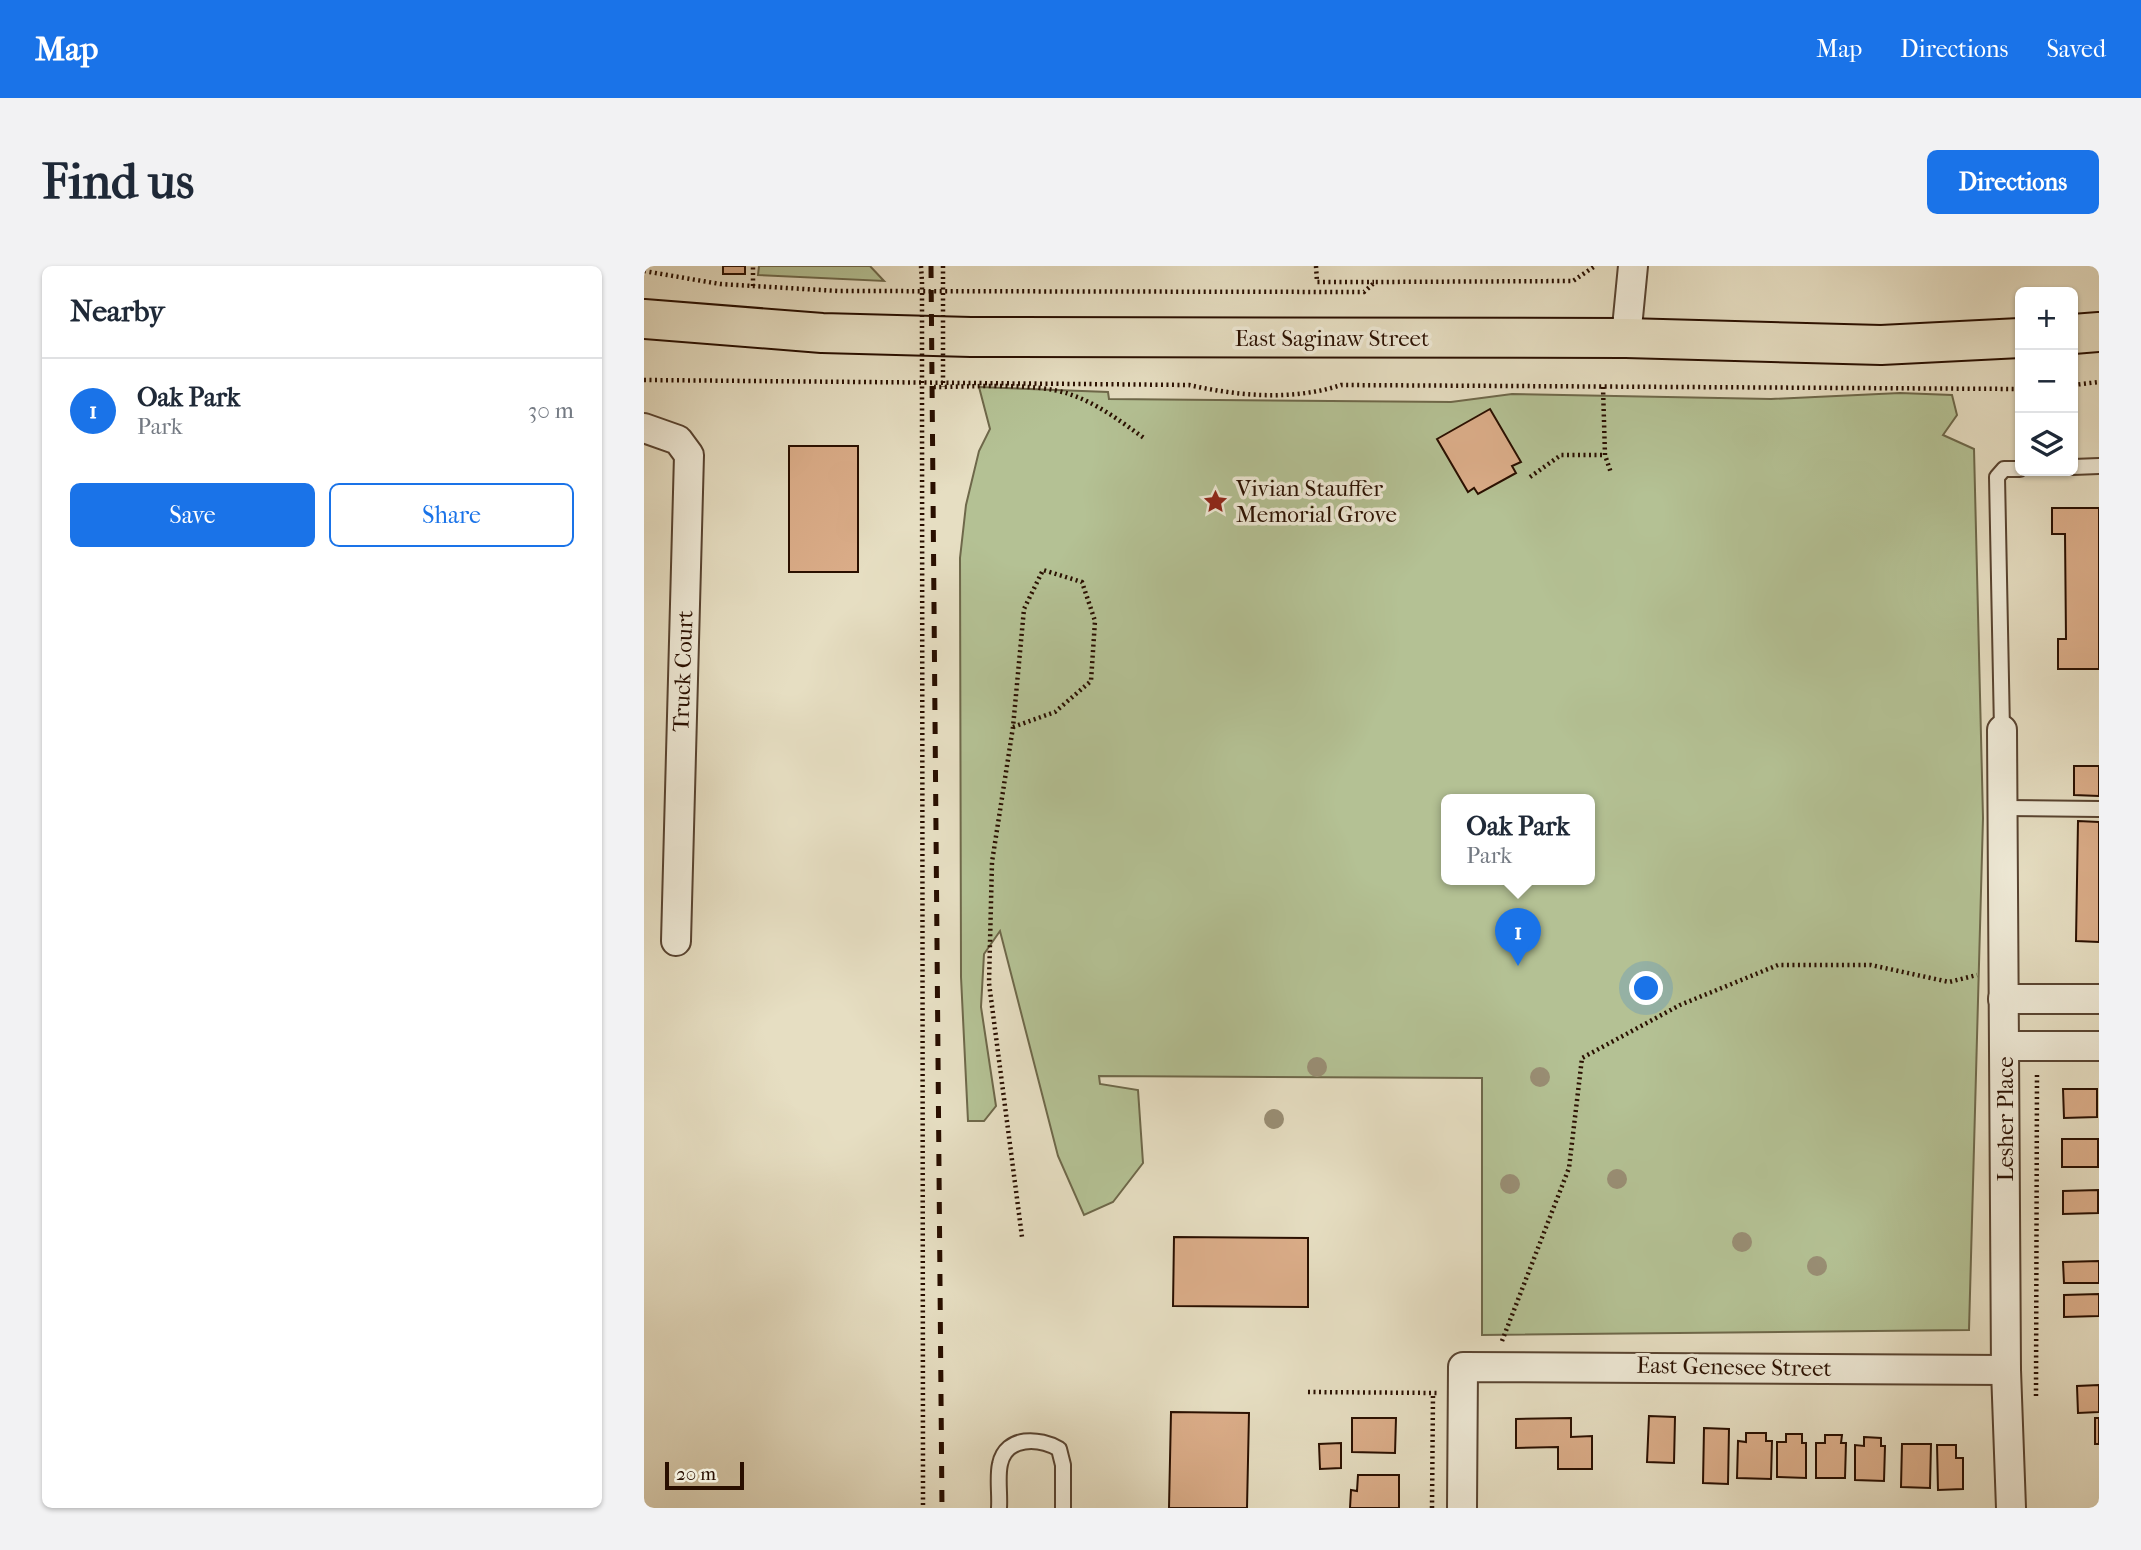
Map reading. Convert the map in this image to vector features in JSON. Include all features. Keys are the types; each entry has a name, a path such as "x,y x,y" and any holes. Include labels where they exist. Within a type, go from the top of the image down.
{"main road":[{"name":"East Saginaw Street","path":"644,319 822,333 971,337 1626,338 1881,345 2015,338"},
{"path":"2078,334 2099,332"}],"street":[{"path":"1626,338 1633,266"},
{"name":"Truck Court","path":"644,428 651,428 678,440 689,456 676,941"},
{"name":"Lesher Place","path":"2002,730 2006,1384 2011,1508"},
{"path":"2003,999 2099,999"},
{"path":"2004,1046 2099,1046"},
{"name":"East Genesee Street","path":"1463,1380 1492,1365 2006,1384"},
{"path":"1462,1508 1463,1380"}],"lane":[{"path":"2078,467 2099,466"},
{"path":"2002,730 1997,477 2004,469 2015,469"},
{"path":"2003,808 2099,809"},
{"path":"999,1508 1000,1464 1004,1454 1015,1443 1035,1440 1059,1449 1063,1465 1063,1508"}],"path":[{"path":"752,286 753,266"},
{"path":"921,266 923,1508"},
{"path":"943,266 943,387"},
{"path":"1316,266 1317,282 1573,281 1595,266"},
{"path":"644,271 720,284 838,291 1364,292 1375,282"},
{"path":"644,380 1189,385 1226,394 1314,394 1341,385 2015,390"},
{"path":"2078,384 2099,382"},
{"path":"933,387 1048,389 1069,393 1110,414 1144,438"},
{"path":"1603,387 1605,455 1611,473"},
{"path":"1530,477 1561,455 1605,455"},
{"path":"1013,727 1055,712 1091,681 1095,621 1082,582 1042,569 1024,608 1013,727 992,862 989,983 1022,1237"},
{"path":"1492,1365 1569,1168 1582,1058 1680,1005 1778,965 1871,965 1949,982 2003,970"},
{"path":"2006,1384 2036,1397 2037,1046"},
{"path":"1308,1392 1433,1393 1463,1380"},
{"path":"1432,1508 1433,1393"}],"green space":[{"path":"759,266 870,266 884,281 758,275"},
{"path":"979,387 1108,392 1109,399 1451,402 1512,394 1771,399 1900,393 1952,395 1957,415 1943,435 1974,449 1983,818 1969,1330 1482,1335 1482,1078 1099,1076 1100,1084 1138,1090 1143,1163 1113,1202 1084,1215 1058,1156 1000,931 984,954 981,1007 996,1106 984,1121 968,1121 961,977 960,558 966,505 979,451 990,429"}],"building":[{"path":"723,266 745,266 745,274 723,274"},
{"path":"1490,409 1521,462 1512,466 1516,473 1478,494 1474,488 1468,492 1437,439"},
{"path":"789,446 858,446 858,572 789,572"},
{"path":"2052,508 2099,508 2099,669 2058,669 2058,639 2066,639 2065,534 2052,534"},
{"path":"2074,766 2099,766 2099,796 2074,795"},
{"path":"2078,821 2099,822 2099,942 2076,941"},
{"path":"2063,1089 2097,1089 2097,1117 2064,1118"},
{"path":"2062,1139 2098,1139 2098,1167 2062,1167"},
{"path":"2098,1190 2098,1213 2063,1214 2063,1191"},
{"path":"1174,1237 1308,1238 1308,1307 1173,1306"},
{"path":"2099,1261 2099,1283 2064,1283 2063,1262"},
{"path":"2099,1294 2099,1316 2064,1317 2064,1295"},
{"path":"2099,1385 2099,1412 2078,1413 2077,1386"},
{"path":"1171,1412 1249,1413 1247,1508 1169,1508"},
{"path":"1649,1416 1675,1417 1674,1463 1647,1462"},
{"path":"1352,1418 1396,1418 1395,1453 1352,1452"},
{"path":"1571,1418 1571,1437 1592,1436 1592,1469 1558,1469 1558,1447 1516,1448 1516,1419"},
{"path":"2095,1418 2099,1418 2099,1444 2095,1444"},
{"path":"1704,1428 1729,1429 1728,1484 1703,1483"},
{"path":"1746,1433 1766,1433 1766,1441 1772,1441 1771,1479 1737,1478 1738,1441 1746,1442"},
{"path":"1786,1434 1802,1434 1802,1443 1806,1443 1806,1478 1777,1477 1777,1442 1786,1442"},
{"path":"1825,1435 1842,1435 1841,1443 1846,1443 1845,1478 1816,1478 1816,1443 1825,1443"},
{"path":"1864,1437 1881,1438 1881,1446 1885,1446 1884,1481 1855,1480 1855,1445 1864,1446"},
{"path":"1341,1443 1341,1468 1320,1469 1319,1444"},
{"path":"1902,1444 1931,1444 1930,1488 1901,1487"},
{"path":"1937,1445 1956,1445 1956,1458 1963,1458 1963,1489 1938,1490"},
{"path":"1358,1475 1399,1475 1399,1508 1350,1508 1351,1490 1357,1491"}],"railway":[{"path":"931,266 942,1508"}],"place":[{"name":"Vivian Stauffer Memorial Grove","path":"1216,501"},
{"name":"Oak Park","path":"1518,966"}]}
